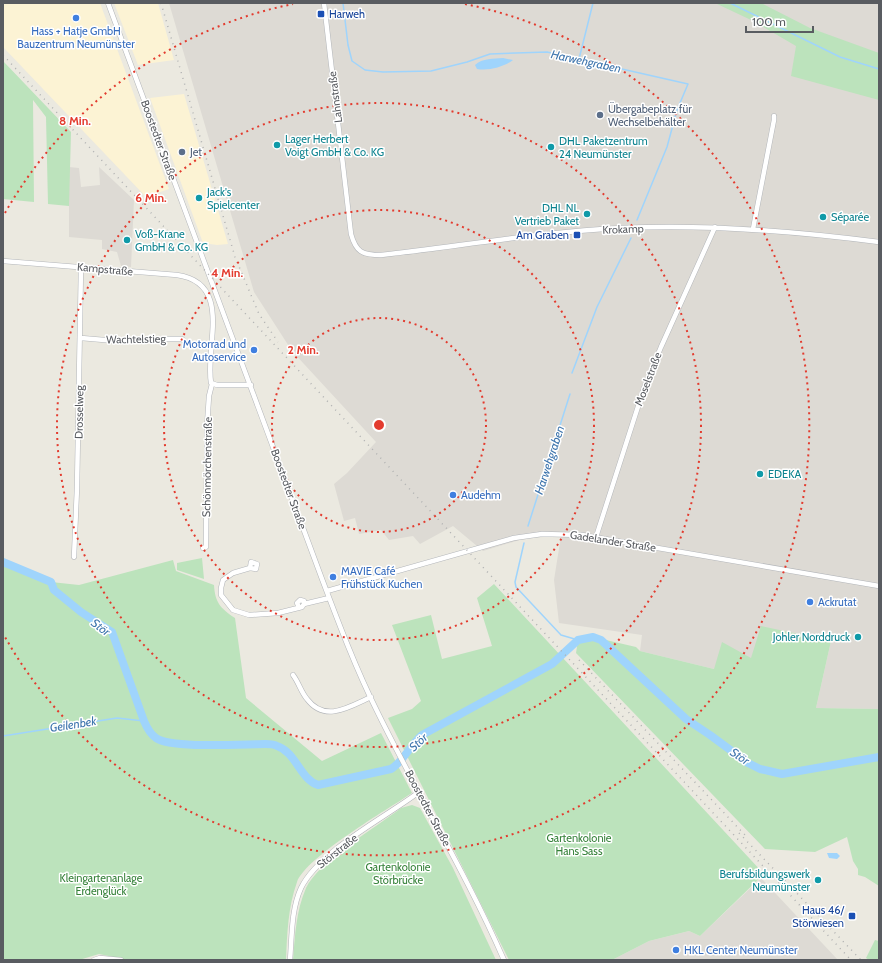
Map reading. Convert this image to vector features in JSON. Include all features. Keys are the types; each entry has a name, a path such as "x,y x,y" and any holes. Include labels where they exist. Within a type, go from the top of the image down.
{"street":[{"name":"Boostedter Straße","path":"108,3 329,598 371,697 403,762 484,915 504,960"},
{"name":"Lahnstraße","path":"324,3 351,234 356,247 367,255"},
{"path":"753,229 774,116"},
{"name":"Krokamp","path":"367,255 381,255 609,229 715,227 753,229 879,242"},
{"name":"Moselstraße","path":"596,537 644,388 662,343 715,227"},
{"name":"Kampstraße","path":"3,261 185,276 194,279 203,286"},
{"name":"Drosselweg","path":"74,557 81,338 81,267"},
{"name":"Schönmörchenstraße","path":"203,286 209,296 212,310 210,381 212,384 209,396 206,547 203,548"},
{"name":"Wachtelstieg","path":"81,338 116,341 182,339 189,345"},
{"path":"212,384 251,386"},
{"name":"Gadelander Straße","path":"327,591 514,538 555,533 596,537 879,586"},
{"path":"250,568 230,574 222,582 221,596 233,610 244,615 278,613 299,606 302,607 304,604 329,598"},
{"path":"293,675 307,699 314,707 325,713 338,712 371,697"},
{"name":"Störstraße","path":"290,960 295,910 302,887 308,876 318,864 332,852 419,792"},
{"path":"94,960 100,958 121,960"}],"shaded area":[{"path":"3,3 100,3 169,189 146,197 3,47"},
{"path":"114,3 158,3 174,60 138,65"},
{"path":"169,3 879,3 879,709 816,708 831,641 751,658 714,669 640,651 642,635 559,623 554,580 561,536 526,538 483,551 453,526 420,544 413,536 389,540 381,530 359,534 355,518 344,521 334,484 347,473 376,442 292,351 254,292"},
{"path":"184,94 228,244 217,245 203,243 150,98"},
{"path":"69,167 79,168 81,187 100,185 99,167 134,200 131,267 121,266 117,252 102,249 102,240 69,237"},
{"path":"761,878 838,960 612,960 649,941 689,931 700,936"}],"green space":[{"path":"715,3 761,3 810,28 879,53 879,100 791,76 796,46 751,20"},
{"path":"3,61 71,132 69,206 48,204 46,117 33,100 34,202 3,199"},
{"path":"202,558 204,579 177,570 177,563"},
{"name":"Kleingartenanlage Erdenglück","path":"173,560 176,571 214,585 219,604 235,618 246,698 322,761 381,733 412,793 331,847 315,860 304,872 297,882 294,891 290,911 286,960 128,960 99,954 79,960 3,960 3,562 51,582 79,585"},
{"name":"Gartenkolonie Hans Sass","path":"494,584 764,874 700,936 689,931 649,941 612,960 509,960 388,718 412,709 421,701 392,625 431,615 442,659 492,646 477,598"},
{"path":"761,626 831,641 816,708 879,709 879,886 865,877 858,875 858,869 853,861 847,837 815,852 765,849 576,653 578,640 593,637 636,647 640,651 714,669 722,642 751,658"},
{"name":"Gartenkolonie Störbrücke","path":"412,805 420,808 453,868 496,960 293,960 296,924 300,906 306,888 313,878 335,856 349,845 401,808"},
{"path":"875,940 879,941 879,960 869,960 866,958"}],"water":[{"path":"503,58 513,60 505,65 491,69 477,69 475,65 485,60"},
{"path":"827,853 837,853 840,856 837,859 829,858"}],"waterway":[{"name":"Harwehgraben","path":"343,3 348,45 352,61 365,70 383,72 431,71 467,62 490,54 547,52 688,84 677,110 667,147 637,220"},
{"path":"579,59 593,3"},
{"path":"730,3 840,57 879,69"},
{"name":"Harwehgraben","path":"572,373 597,307 631,238"},
{"name":"Harwehgraben","path":"528,526 570,394"},
{"name":"Harwehgraben","path":"524,543 515,582 516,587 561,635 578,640"},
{"name":"Stör","path":"3,562 51,582 54,590 81,612 112,632 144,721 149,731 156,738 176,744 192,745 274,745 283,749 289,754 302,772 312,782 318,785 391,769 400,762 422,735 552,664 578,640 593,637 601,640 686,719 748,763 760,769 782,774 879,757"},
{"name":"Geilenbek","path":"3,736 117,718 144,721"}],"railway":[{"path":"161,3 235,257 259,314 278,342"},
{"path":"3,55 851,960"},
{"path":"579,660 745,835"},
{"path":"739,833 861,960"}],"place":[{"name":"Harweh","path":"321,14"},
{"name":"Hass + Hatje GmbH Bauzentrum Neumünster","path":"76,18"},
{"name":"Übergabeplatz für Wechselbehälter","path":"600,115"},
{"name":"Lager Herbert Voigt GmbH & Co. KG","path":"277,145"},
{"name":"DHL Paketzentrum 24 Neumünster","path":"551,147"},
{"name":"Jet","path":"182,152"},
{"name":"Jack's Spielcenter","path":"199,198"},
{"name":"DHL NL Vertrieb Paket","path":"587,214"},
{"name":"Séparée","path":"823,217"},
{"name":"Am Graben","path":"577,235"},
{"name":"Voß-Krane GmbH & Co. KG","path":"127,240"},
{"name":"Motorrad und Autoservice","path":"254,350"},
{"name":"EDEKA","path":"760,474"},
{"name":"Audehm","path":"453,495"},
{"name":"MAVIE Café Frühstück Kuchen","path":"333,577"},
{"name":"Ackrutat","path":"810,602"},
{"name":"Johler Norddruck","path":"858,637"},
{"name":"Berufsbildungswerk Neumünster","path":"818,880"},
{"name":"Haus 46/ Störwiesen","path":"852,916"},
{"name":"HKL Center Neumünster","path":"676,950"}]}
